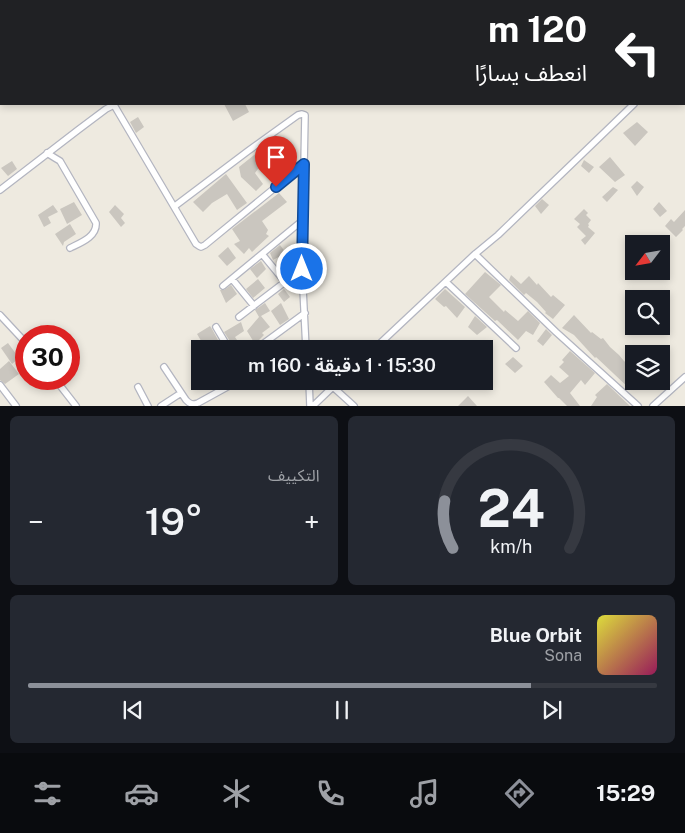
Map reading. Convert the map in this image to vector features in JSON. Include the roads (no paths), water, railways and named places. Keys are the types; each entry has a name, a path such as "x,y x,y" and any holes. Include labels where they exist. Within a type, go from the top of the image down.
{"street":[{"path":"0,190 46,153 114,105 196,244 202,247 304,164"},
{"path":"383,340 475,254 498,235 633,105"},
{"path":"175,206 298,115 305,115 302,269 306,340"},
{"path":"46,153 60,161 97,226 88,239 70,248"},
{"path":"223,286 302,220"},
{"path":"262,254 284,282"},
{"path":"475,254 556,332 638,406"},
{"path":"239,317 302,269"},
{"path":"232,279 254,306"},
{"path":"446,282 516,348"},
{"path":"268,340 305,313"},
{"path":"0,315 15,331"},
{"path":"216,327 224,340"},
{"path":"164,367 189,404 194,405 222,390"},
{"path":"653,406 685,377"},
{"path":"0,385 16,406"},
{"path":"138,387 148,406"},
{"path":"64,390 76,406"},
{"path":"310,390 312,406"},
{"path":"312,406 331,390"},
{"path":"337,390 354,406"},
{"path":"164,405 181,393"}]}
